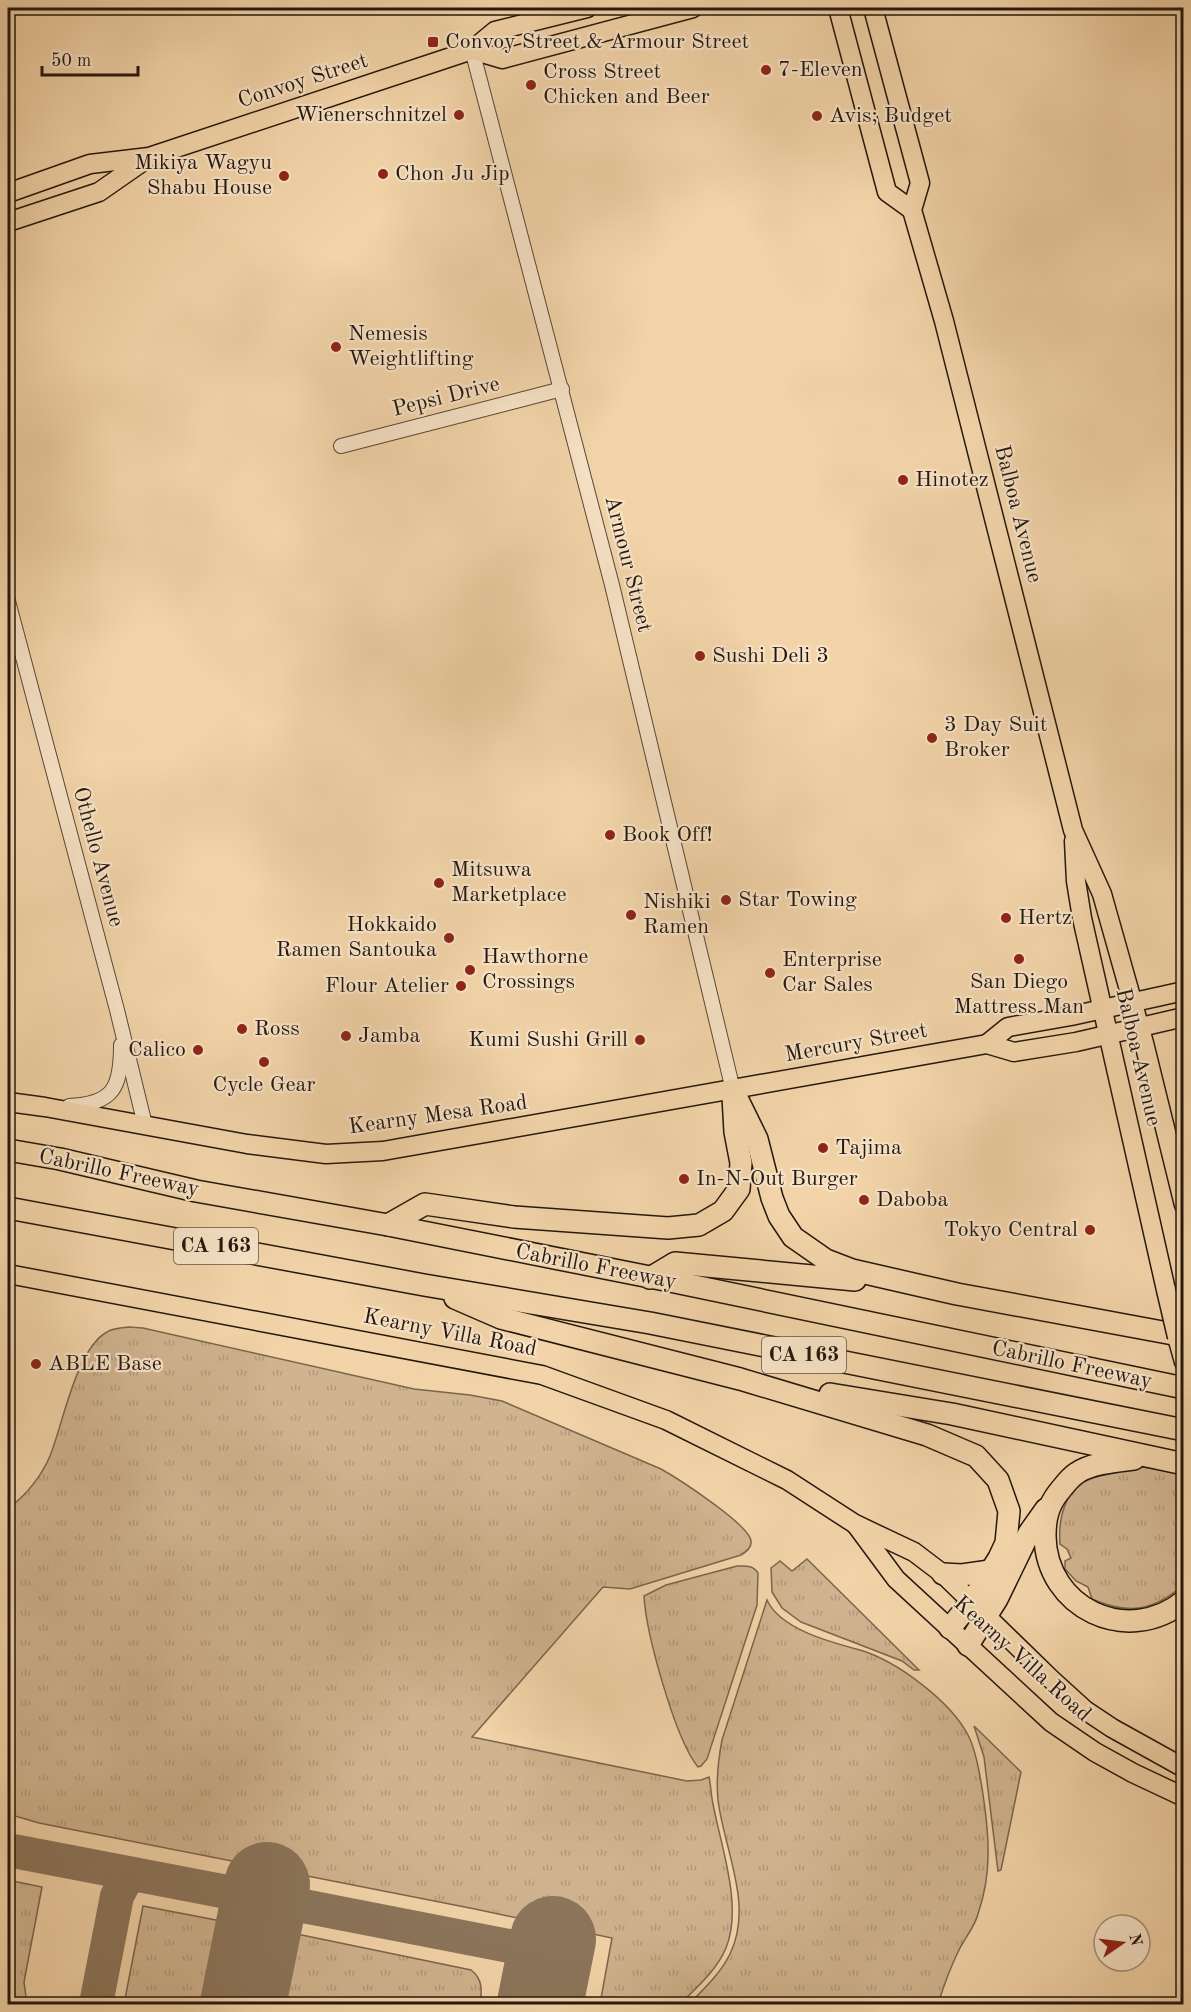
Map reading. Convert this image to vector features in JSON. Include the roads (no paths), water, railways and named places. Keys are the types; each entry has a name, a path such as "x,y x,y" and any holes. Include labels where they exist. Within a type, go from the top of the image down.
{"highway":[{"path":"388,1225 425,1204 514,1217 668,1228 699,1225 723,1210 739,1189 741,1163 735,1132 733,1090"},
{"path":"733,1090 757,1139 779,1216 793,1237 826,1260 845,1268 957,1294"},
{"name":"Cabrillo Freeway","path":"8,1150 60,1159 195,1191 388,1225 1184,1389"},
{"name":"Cabrillo Freeway","path":"8,1208 424,1285 650,1323 1184,1430"},
{"path":"650,1278 675,1263 846,1278 957,1294 1184,1336"},
{"path":"424,1285 501,1318 740,1379 927,1435 976,1456 998,1480 1009,1511 1006,1543 990,1571 968,1645"},
{"path":"740,1379 952,1414 1184,1464"},
{"path":"950,1628 997,1599 1029,1533 1067,1481 1078,1472 1107,1463 1150,1457"},
{"path":"1050,1504 1045,1530 1048,1562 1059,1585 1079,1604 1102,1616 1133,1621 1150,1619 1163,1614 1184,1600"},
{"path":"943,1574 962,1575 990,1571"}],"main road":[{"name":"Convoy Street","path":"8,193 90,165 149,157 472,50 495,31 587,8"},
{"path":"472,50 502,59 693,8"},
{"path":"838,8 887,192 912,210 920,183 873,8"},
{"name":"Convoy Street","path":"8,222 99,192 149,157"},
{"name":"Balboa Avenue","path":"912,210 944,321 1073,830 1078,898 1184,1362"},
{"name":"Balboa Avenue","path":"1073,830 1102,894 1140,1027 1184,1205"},
{"name":"Mercury Street","path":"987,1044 1008,1027 1103,1010 1184,991"},
{"name":"Mercury Street","path":"733,1090 987,1044 1014,1052 1184,1017"},
{"name":"Kearny Mesa Road","path":"8,1102 247,1143 326,1154 383,1151 733,1090"},
{"name":"Kearny Villa Road","path":"8,1274 542,1375 666,1420 787,1480 855,1524 914,1552 943,1574 1085,1710 1112,1728 1184,1768"},
{"name":"Kearny Villa Road","path":"855,1524 896,1579 1050,1722 1133,1773 1184,1797"}],"street":[{"name":"Armour Street","path":"472,50 616,600 733,1090"},
{"name":"Pepsi Drive","path":"341,446 562,389"},
{"name":"Othello Avenue","path":"8,601 119,1016 145,1125"},
{"path":"45,1107 88,1105 101,1100 112,1091 119,1079 121,1064 119,1016"}],"place":[{"name":"Convoy Street & Armour Street","path":"433,42"},
{"name":"7-Eleven","path":"766,70"},
{"name":"Cross Street Chicken and Beer","path":"531,85"},
{"name":"Wienerschnitzel","path":"459,115"},
{"name":"Avis; Budget","path":"817,116"},
{"name":"Chon Ju Jip","path":"383,174"},
{"name":"Mikiya Wagyu Shabu House","path":"284,176"},
{"name":"Nemesis Weightlifting","path":"336,347"},
{"name":"Hinotez","path":"903,480"},
{"name":"Sushi Deli 3","path":"700,656"},
{"name":"3 Day Suit Broker","path":"932,738"},
{"name":"Book Off!","path":"610,835"},
{"name":"Mitsuwa Marketplace","path":"439,883"},
{"name":"Star Towing","path":"726,900"},
{"name":"Nishiki Ramen","path":"631,915"},
{"name":"Hertz","path":"1006,918"},
{"name":"Hokkaido Ramen Santouka","path":"449,938"},
{"name":"San Diego Mattress Man","path":"1019,959"},
{"name":"Hawthorne Crossings","path":"470,970"},
{"name":"Enterprise Car Sales","path":"770,973"},
{"name":"Flour Atelier","path":"461,986"},
{"name":"Ross","path":"242,1029"},
{"name":"Jamba","path":"346,1036"},
{"name":"Kumi Sushi Grill","path":"640,1040"},
{"name":"Calico","path":"198,1050"},
{"name":"Cycle Gear","path":"264,1062"},
{"name":"Tajima","path":"823,1148"},
{"name":"In-N-Out Burger","path":"684,1179"},
{"name":"Daboba","path":"864,1200"},
{"name":"Tokyo Central","path":"1090,1230"},
{"name":"ABLE Base","path":"36,1364"}]}
